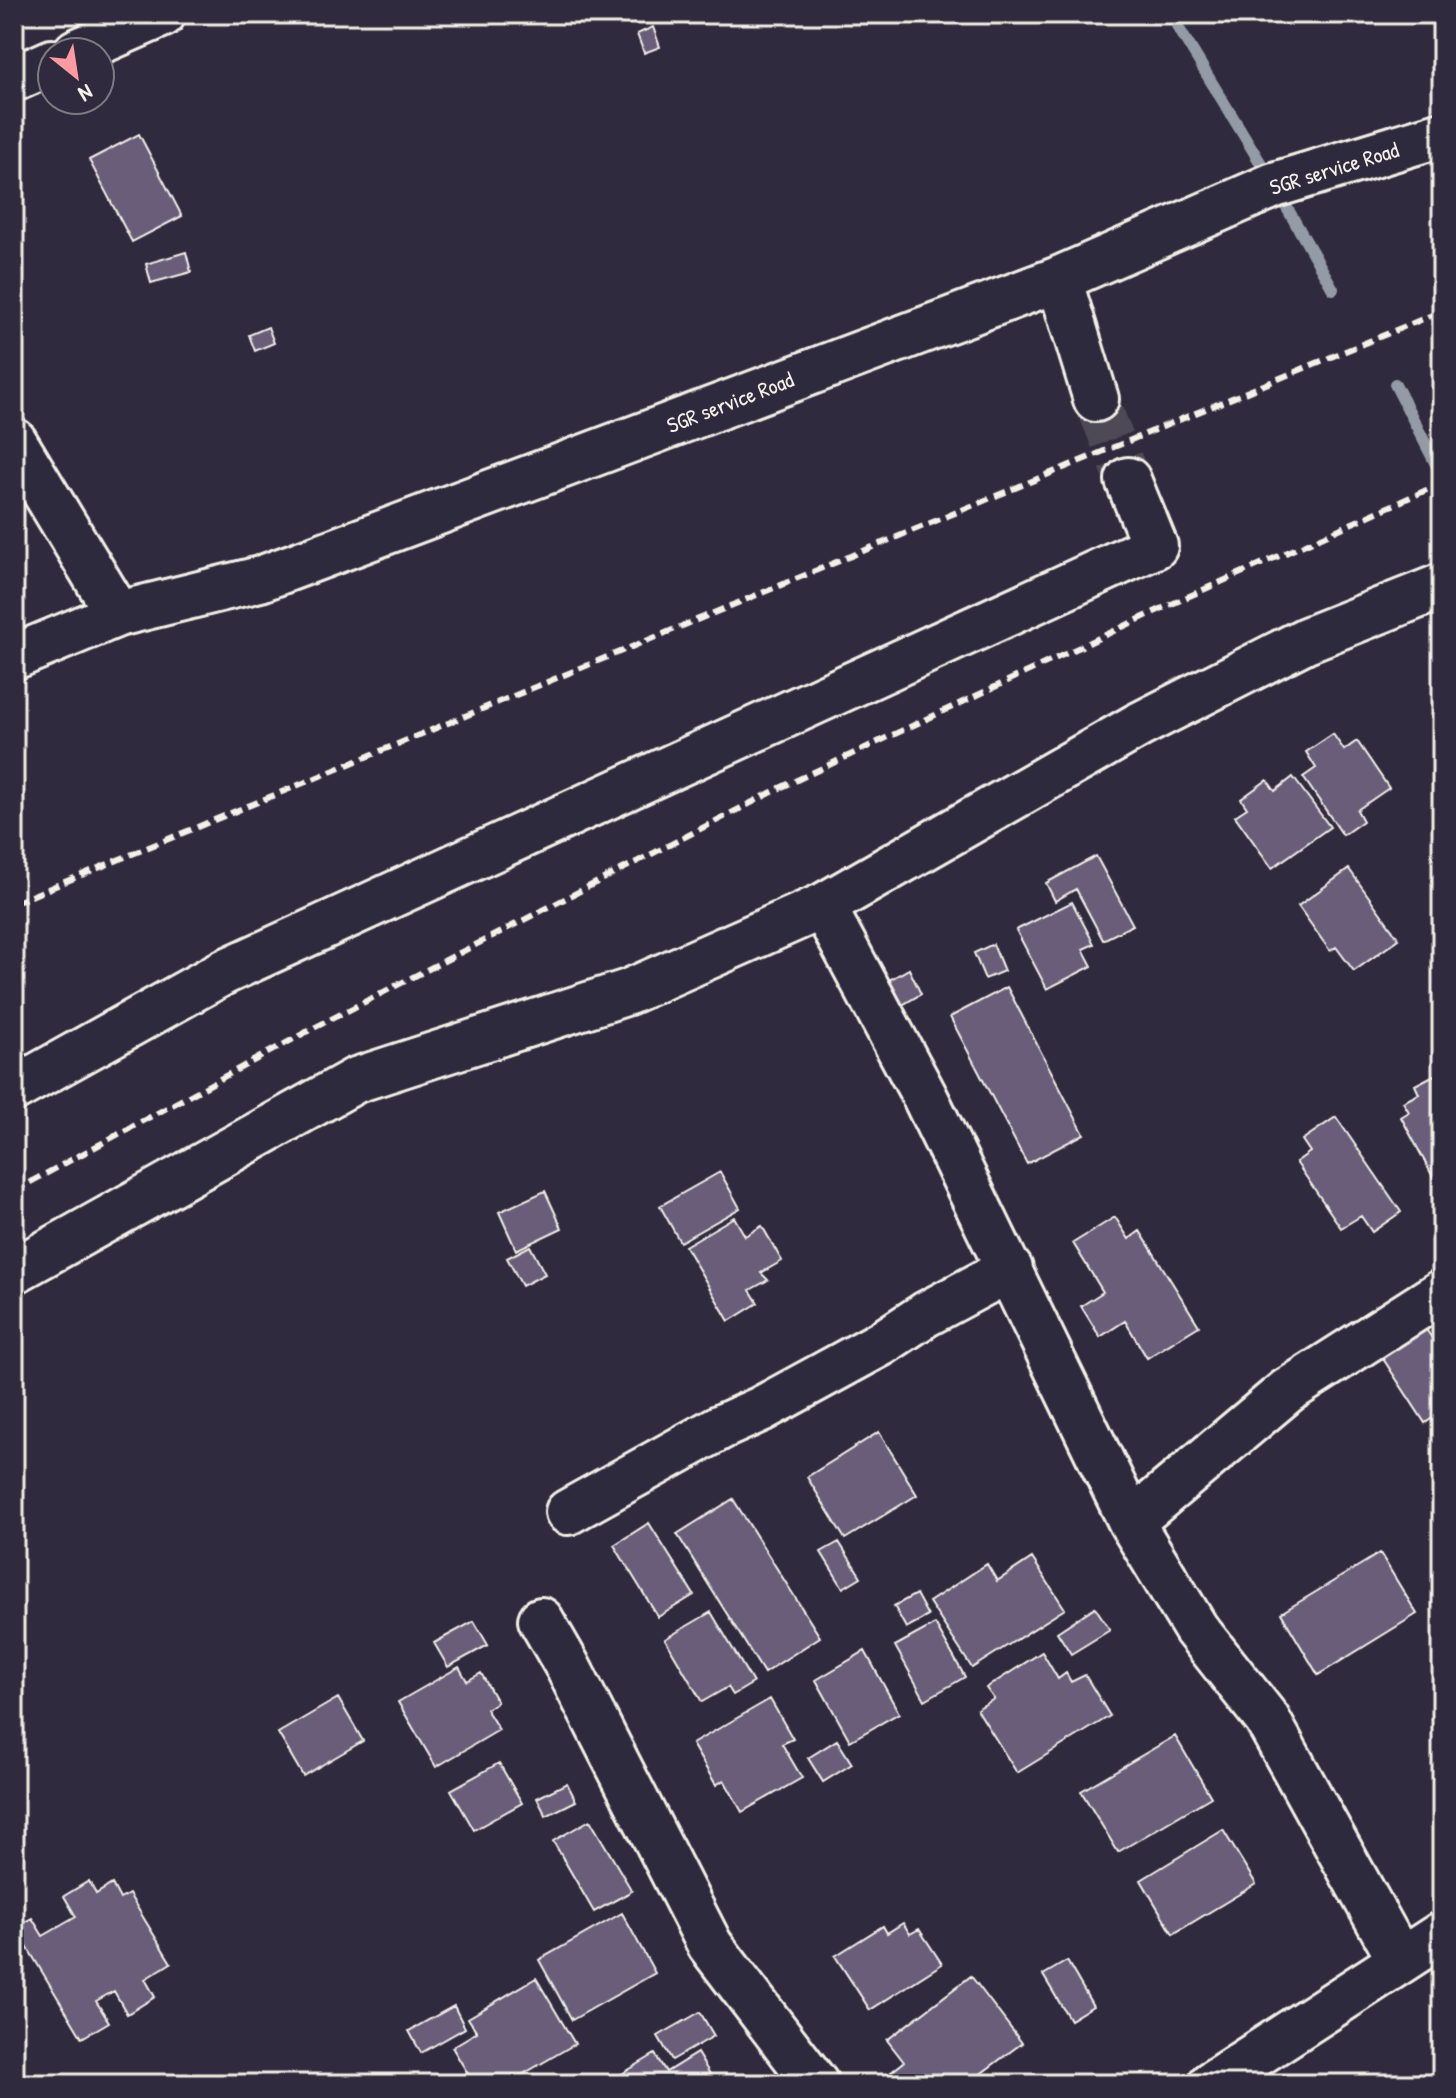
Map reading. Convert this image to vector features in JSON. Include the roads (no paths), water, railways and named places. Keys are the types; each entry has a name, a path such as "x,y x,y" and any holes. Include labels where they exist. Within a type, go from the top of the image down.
{"street":[{"path":"113,36 163,14"},
{"path":"14,79 36,69"},
{"name":"SGR service Road","path":"14,657 118,614 260,579 1059,279 1274,185 1442,134"},
{"path":"1059,279 1096,399"},
{"path":"14,441 118,614"},
{"path":"14,1089 224,972 1155,546 1128,480"},
{"path":"14,1271 356,1080 628,992 823,906 1153,718 1306,640 1442,586"},
{"path":"823,906 925,1097 1131,1522 1196,1629 1267,1719 1400,1960"},
{"path":"568,1512 882,1343 926,1314 1010,1269"},
{"path":"1131,1522 1287,1391 1442,1292"},
{"path":"541,1620 710,1945 816,2084"},
{"path":"1211,2084 1442,1934"}],"waterway":[{"path":"1170,14 1333,289"},
{"path":"1395,384 1442,476"}],"tunnel":[{"path":"1096,399 1128,480"}],"railway":[{"path":"14,903 1442,311"},
{"path":"14,1191 310,1030 782,787 1165,607 1442,483"}]}
